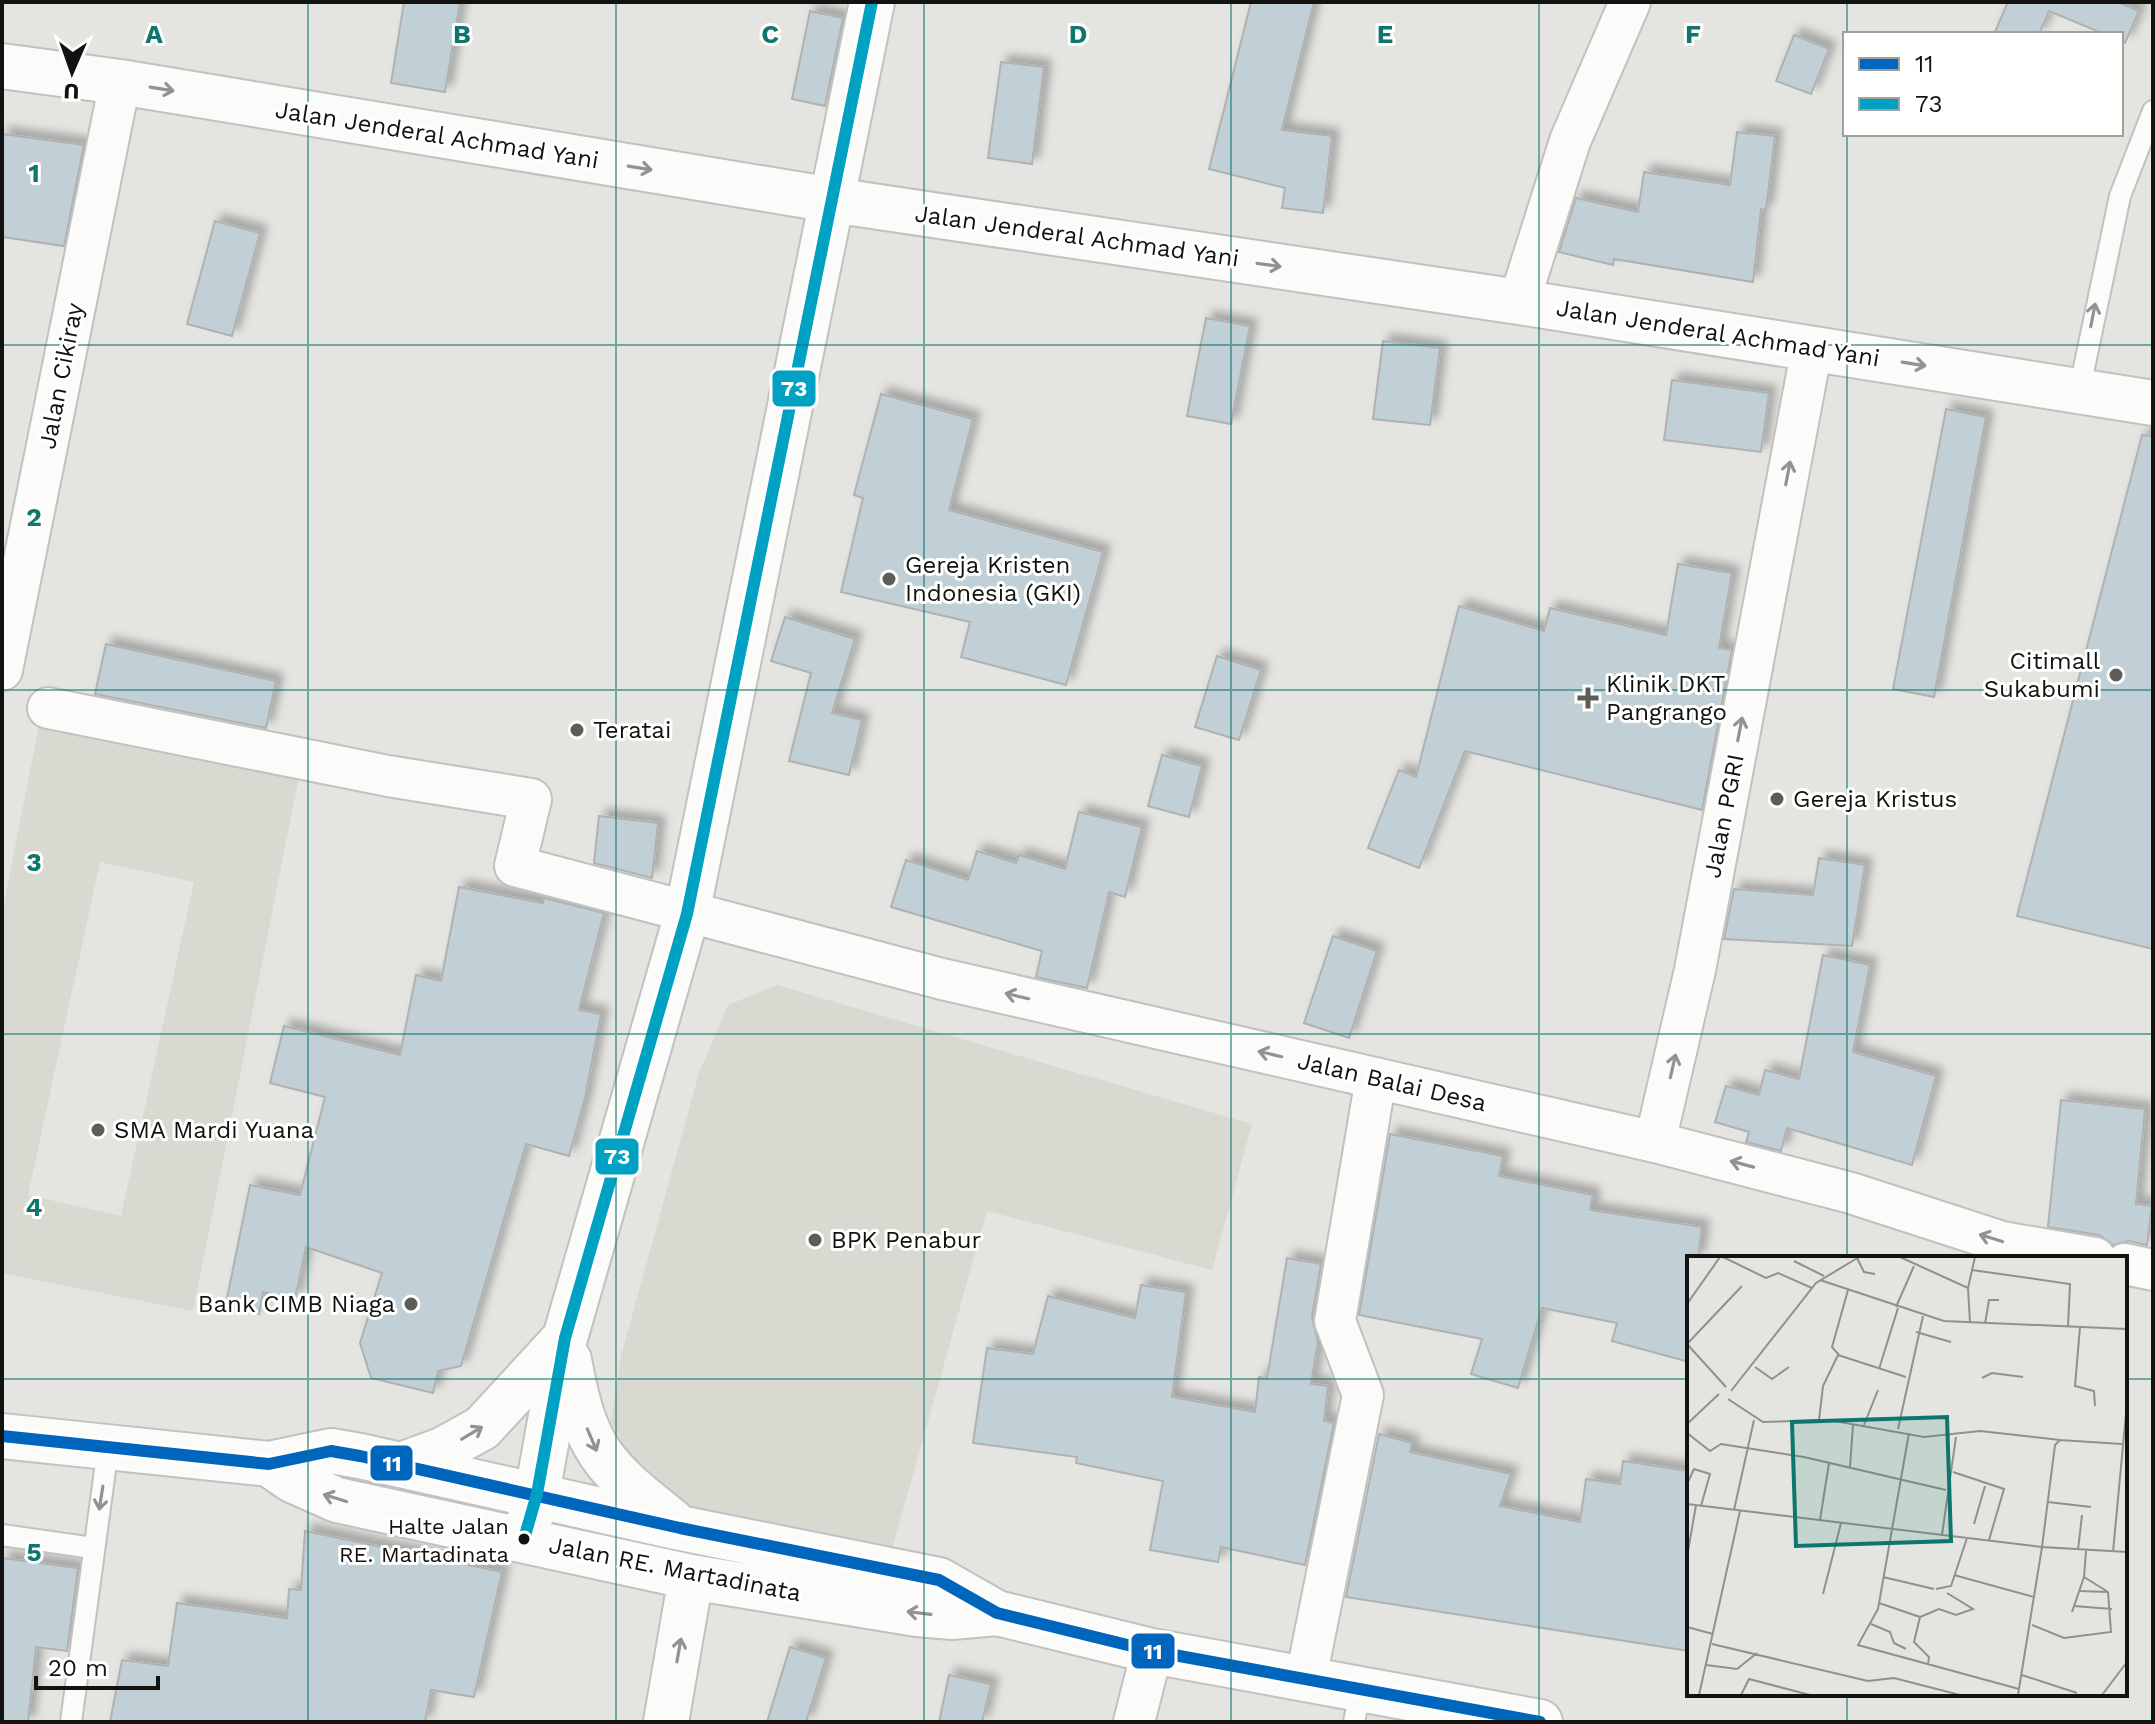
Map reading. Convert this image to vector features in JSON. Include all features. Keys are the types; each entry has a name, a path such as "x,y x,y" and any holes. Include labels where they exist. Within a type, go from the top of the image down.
{"main road":[{"path":"524,1539 537,1494 565,1338 687,914 872,2"},
{"name":"Jalan Jenderal Achmad Yani","path":"2,66 120,82 832,200 1519,302 2153,403"},
{"path":"401,1465 442,1450 482,1428 565,1338"},
{"path":"565,1338 578,1407 598,1455 628,1486 680,1528"},
{"name":"Jalan RE. Martadinata","path":"2,1436 269,1464 304,1454 331,1451 680,1528 939,1580 997,1613 1152,1651 1306,1678 1358,1704 1540,1722"},
{"name":"Jalan RE. Martadinata","path":"269,1464 292,1480 337,1500 691,1577 917,1614 952,1617 997,1613"},
{"path":"666,1722 691,1577"}],"street":[{"path":"1519,302 1570,141 1630,2"},
{"name":"Jalan Cikiray","path":"2,670 120,82"},
{"name":"Jalan PGRI","path":"1655,1142 1695,970 1812,348"},
{"name":"Jalan Balai Desa","path":"48,708 313,762 531,799 515,866 942,979 1655,1142 1851,1193 2002,1242 2083,1256"},
{"path":"1306,1678 1363,1395 1335,1321 1376,1078"},
{"path":"2127,1264 2153,1270"},
{"path":"1134,1722 1152,1651"}],"lane":[{"path":"2079,392 2120,196 2153,111"},
{"path":"71,1722 108,1448"},
{"path":"2,1535 93,1548"}],"shaded area":[{"path":"41,715 301,767 193,1311 2,1273 2,913","holes":["100,862 194,882 121,1216 28,1195"]},
{"name":"BPK Penabur","path":"777,985 1252,1124 1212,1270 987,1211 891,1553 679,1504 630,1456 611,1422 621,1356 699,1073 728,1005"}],"building":[{"path":"404,2 460,2 445,92 391,83"},
{"path":"1251,2 1314,2 1282,130 1332,136 1323,213 1282,208 1285,188 1209,169"},
{"path":"2008,2 2118,2 2139,11 2125,43 2123,32 2099,32 2049,11 2040,32 1995,32"},
{"path":"810,11 843,18 825,106 792,99"},
{"path":"1794,35 1829,49 1811,94 1776,81"},
{"path":"1001,62 1044,67 1032,164 988,158"},
{"path":"1737,132 1775,136 1766,210 1761,209 1753,282 1614,259 1613,265 1559,252 1576,198 1638,212 1644,172 1730,185"},
{"path":"2,134 84,145 64,246 2,237"},
{"path":"215,221 260,233 232,336 187,324"},
{"path":"1206,318 1250,326 1231,424 1187,416"},
{"path":"1383,341 1440,348 1430,425 1373,419"},
{"path":"1672,380 1769,393 1761,452 1664,440"},
{"path":"881,394 973,419 949,510 1103,552 1066,685 961,657 970,622 841,592 863,498 854,495"},
{"path":"1946,409 1986,417 1934,697 1893,689"},
{"name":"Citimall Sukabumi","path":"2142,435 2153,436 2153,949 2017,916"},
{"name":"Klinik DKT Pangrango","path":"1678,564 1732,573 1719,648 1732,650 1702,810 1465,751 1419,868 1368,848 1399,770 1416,777 1459,606 1544,631 1550,608 1666,635"},
{"path":"785,617 855,639 832,713 862,720 849,775 789,761 811,673 771,661"},
{"path":"106,644 276,681 266,728 95,694"},
{"path":"1217,656 1261,670 1239,740 1195,727"},
{"path":"1162,755 1202,766 1189,817 1148,806"},
{"path":"1079,812 1142,827 1125,897 1109,892 1087,988 1036,977 1042,951 891,907 906,860 968,880 977,851 1016,863 1019,855 1065,869"},
{"path":"599,816 658,823 652,878 594,863"},
{"path":"1819,858 1865,865 1852,946 1724,939 1734,889 1813,895"},
{"path":"459,887 543,903 544,898 604,913 579,1010 601,1014 585,1098 569,1156 526,1144 461,1366 438,1371 433,1393 371,1378 360,1343 382,1273 306,1247 295,1299 263,1292 259,1314 225,1308 250,1185 300,1195 325,1097 270,1083 284,1026 400,1055 416,975 441,981"},
{"path":"1333,936 1377,951 1349,1038 1304,1023"},
{"path":"1823,955 1870,965 1853,1052 1936,1076 1912,1165 1787,1128 1781,1151 1746,1142 1749,1132 1715,1122 1726,1086 1759,1095 1765,1070 1799,1079"},
{"path":"2061,1100 2145,1109 2136,1204 2152,1206 2147,1245 2129,1241 2113,1245 2099,1235 2048,1227"},
{"path":"1390,1134 1503,1156 1499,1176 1593,1195 1590,1210 1702,1227 1698,1256 1687,1256 1687,1361 1612,1341 1617,1323 1542,1308 1518,1388 1471,1374 1482,1339 1359,1315"},
{"path":"1287,1258 1321,1264 1312,1317 1318,1342 1311,1384 1328,1386 1324,1421 1334,1423 1305,1565 1221,1547 1218,1562 1150,1550 1163,1481 1076,1463 1077,1457 973,1443 987,1348 1033,1354 1048,1296 1135,1318 1141,1285 1186,1292 1172,1397 1255,1412 1259,1377 1267,1378"},
{"path":"1379,1434 1412,1443 1410,1452 1511,1474 1500,1506 1580,1522 1586,1479 1620,1484 1623,1461 1687,1471 1687,1651 1346,1597"},
{"path":"305,1531 502,1572 474,1697 431,1690 425,1722 110,1722 122,1660 168,1666 177,1603 287,1618 289,1589 301,1590"},
{"path":"2,1558 78,1568 67,1651 36,1647 28,1722 2,1722"},
{"path":"790,1647 826,1658 806,1722 767,1722"},
{"path":"949,1675 991,1684 982,1722 939,1722"}],"transit line":[{"name":"73","path":"524,1539 537,1494 565,1338 687,914 872,2"},
{"name":"11","path":"2,1436 269,1464 331,1451 360,1456 680,1528 939,1580 997,1613 1152,1651 1540,1722"}],"place":[{"name":"Gereja Kristen Indonesia (GKI)","path":"889,579"},
{"name":"Citimall Sukabumi","path":"2116,675"},
{"name":"Klinik DKT Pangrango","path":"1588,698"},
{"name":"Teratai","path":"577,730"},
{"name":"Gereja Kristus","path":"1777,799"},
{"name":"SMA Mardi Yuana","path":"98,1130"},
{"name":"BPK Penabur","path":"815,1240"},
{"name":"Bank CIMB Niaga","path":"411,1304"},
{"name":"Halte Jalan RE. Martadinata","path":"524,1539"}]}
